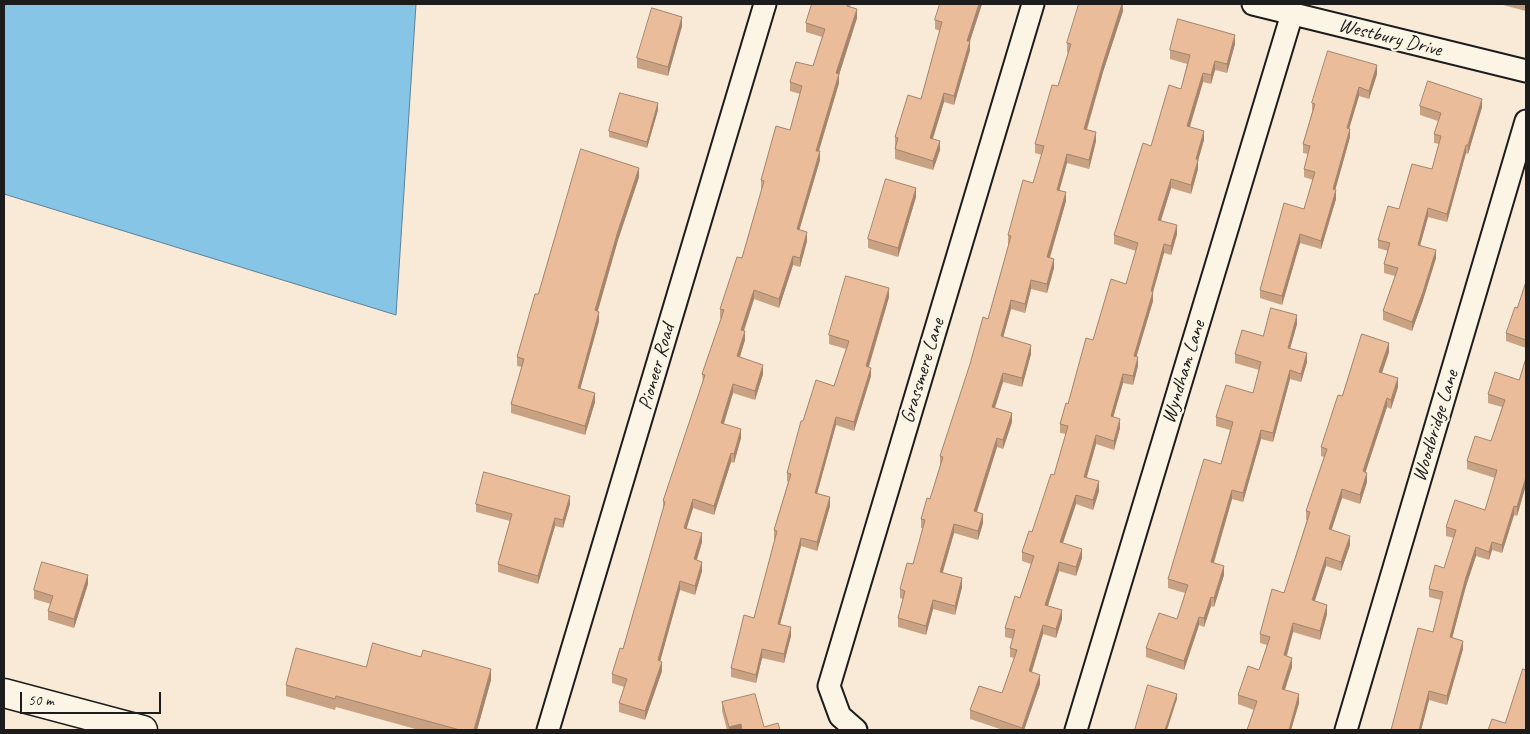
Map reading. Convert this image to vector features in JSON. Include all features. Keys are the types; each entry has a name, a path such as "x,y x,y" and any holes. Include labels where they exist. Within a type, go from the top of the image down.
{"main road":[{"path":"4,693 143,730"}],"street":[{"name":"Pioneer Road","path":"548,730 765,4"},
{"name":"Grassmere Lane","path":"856,730 840,716 830,686 1033,4"},
{"name":"Westbury Drive","path":"1253,4 1526,71"},
{"name":"Wyndham Lane","path":"1076,730 1292,14"},
{"name":"Woodbridge Lane","path":"1346,730 1526,121"}],"water":[{"path":"4,4 416,4 396,315 4,194"}],"building":[{"path":"812,4 848,4 847,6 857,9 836,73 839,74 816,151 820,151 797,229 807,232 800,258 793,256 779,299 754,290 741,330 745,331 737,356 763,365 755,391 733,384 721,423 741,429 734,454 731,453 714,506 693,499 684,528 702,533 694,559 702,562 695,586 680,581 658,660 662,662 645,711 619,703 627,679 612,674 620,648 623,649 665,502 663,501 705,375 702,374 724,310 720,309 737,257 742,258 764,181 761,180 776,126 790,130 802,86 790,82 796,62 813,66 825,29 806,23"},
{"path":"940,4 979,4 967,41 970,41 954,96 944,93 930,138 940,141 933,161 895,149 898,138 895,137 908,95 921,99 942,22 935,20"},
{"path":"1079,4 1122,4 1084,129 1096,132 1089,160 1067,154 1057,190 1066,192 1047,257 1054,259 1047,284 1031,280 1025,304 1011,300 1001,336 1031,345 1022,378 1003,373 992,407 1012,413 1003,440 997,438 974,511 983,514 978,531 954,524 940,572 962,578 955,606 933,600 926,626 898,618 905,591 900,589 907,563 913,564 925,520 921,519 927,498 930,499 943,457 940,456 983,317 988,319 1011,236 1008,235 1023,180 1033,183 1044,146 1035,144 1052,85 1058,86 1071,44 1067,43"},
{"path":"652,8 682,17 668,67 637,58"},
{"path":"1178,19 1235,35 1227,64 1215,61 1211,75 1203,73 1187,126 1204,131 1196,159 1198,160 1191,185 1171,179 1158,220 1177,225 1171,246 1164,244 1151,291 1153,292 1134,356 1138,357 1133,376 1123,374 1111,416 1120,419 1114,441 1096,435 1084,477 1099,481 1093,500 1076,495 1060,542 1082,549 1076,567 1059,562 1045,605 1062,610 1056,629 1043,625 1029,671 1040,675 1022,728 970,710 979,686 1002,693 1017,650 1010,648 1015,630 1005,628 1015,596 1020,598 1034,556 1022,552 1029,531 1032,532 1051,474 1054,475 1068,426 1060,424 1066,403 1068,404 1086,338 1093,340 1111,279 1126,284 1138,243 1114,235 1143,143 1151,146 1169,85 1181,89 1190,55 1170,50"},
{"path":"1328,51 1377,65 1369,91 1359,87 1347,128 1350,129 1333,189 1336,190 1321,241 1300,234 1282,296 1260,290 1284,203 1304,209 1315,172 1304,169 1310,146 1303,144 1315,104 1312,103"},
{"path":"1428,81 1482,99 1468,145 1466,145 1447,214 1428,208 1418,245 1436,250 1412,322 1383,311 1398,268 1384,264 1390,243 1378,240 1388,206 1399,209 1412,164 1432,169 1441,136 1434,134 1441,113 1420,106"},
{"path":"620,93 658,103 647,142 609,131"},
{"path":"581,149 639,168 595,310 599,312 578,388 595,393 585,426 511,404 524,359 517,357 535,294 538,294"},
{"path":"886,179 916,188 898,248 868,239"},
{"path":"846,276 889,288 866,366 871,368 854,422 836,417 815,493 830,497 817,542 801,538 778,624 791,627 784,654 762,649 756,675 731,668 744,615 754,618 777,531 774,530 791,474 787,473 801,421 803,421 816,380 834,386 849,341 829,335"},
{"path":"1526,282 1526,340 1506,333"},
{"path":"1271,308 1297,315 1288,348 1307,353 1301,374 1290,370 1273,433 1261,430 1243,493 1232,490 1211,562 1224,566 1214,598 1211,597 1204,618 1199,617 1184,661 1146,648 1159,613 1177,619 1188,585 1168,579 1204,459 1221,464 1233,422 1216,417 1226,385 1253,393 1261,362 1235,354 1242,330 1263,336"},
{"path":"1362,334 1389,343 1379,372 1398,378 1391,400 1387,398 1363,471 1367,473 1360,495 1342,489 1329,529 1350,536 1341,562 1326,557 1312,600 1327,605 1320,631 1293,623 1284,655 1292,658 1282,689 1299,694 1289,730 1247,730 1257,701 1238,695 1248,666 1259,670 1270,637 1260,634 1272,589 1284,593 1310,512 1306,511 1327,449 1321,447 1338,395 1342,396"},
{"path":"1526,358 1526,477 1517,507 1514,506 1502,545 1492,542 1489,552 1476,547 1450,637 1463,641 1447,696 1429,691 1419,730 1391,730 1418,628 1433,632 1443,592 1429,589 1435,565 1444,568 1456,530 1446,527 1455,500 1485,510 1497,470 1467,461 1475,436 1491,441 1505,400 1488,394 1495,372 1519,380"},
{"path":"484,472 570,496 563,520 555,518 538,576 498,564 512,514 476,504"},
{"path":"42,562 88,575 74,619 48,611 53,596 34,590"},
{"path":"373,643 421,657 423,650 491,669 474,730 460,730 336,696 335,699 286,685 296,648 366,667"},
{"path":"1523,669 1526,670 1526,730 1488,730 1492,719 1505,723"},
{"path":"1148,685 1177,694 1165,730 1135,730"},
{"path":"755,694 764,727 778,723 780,730 742,730 741,724 729,727 722,702"}]}
